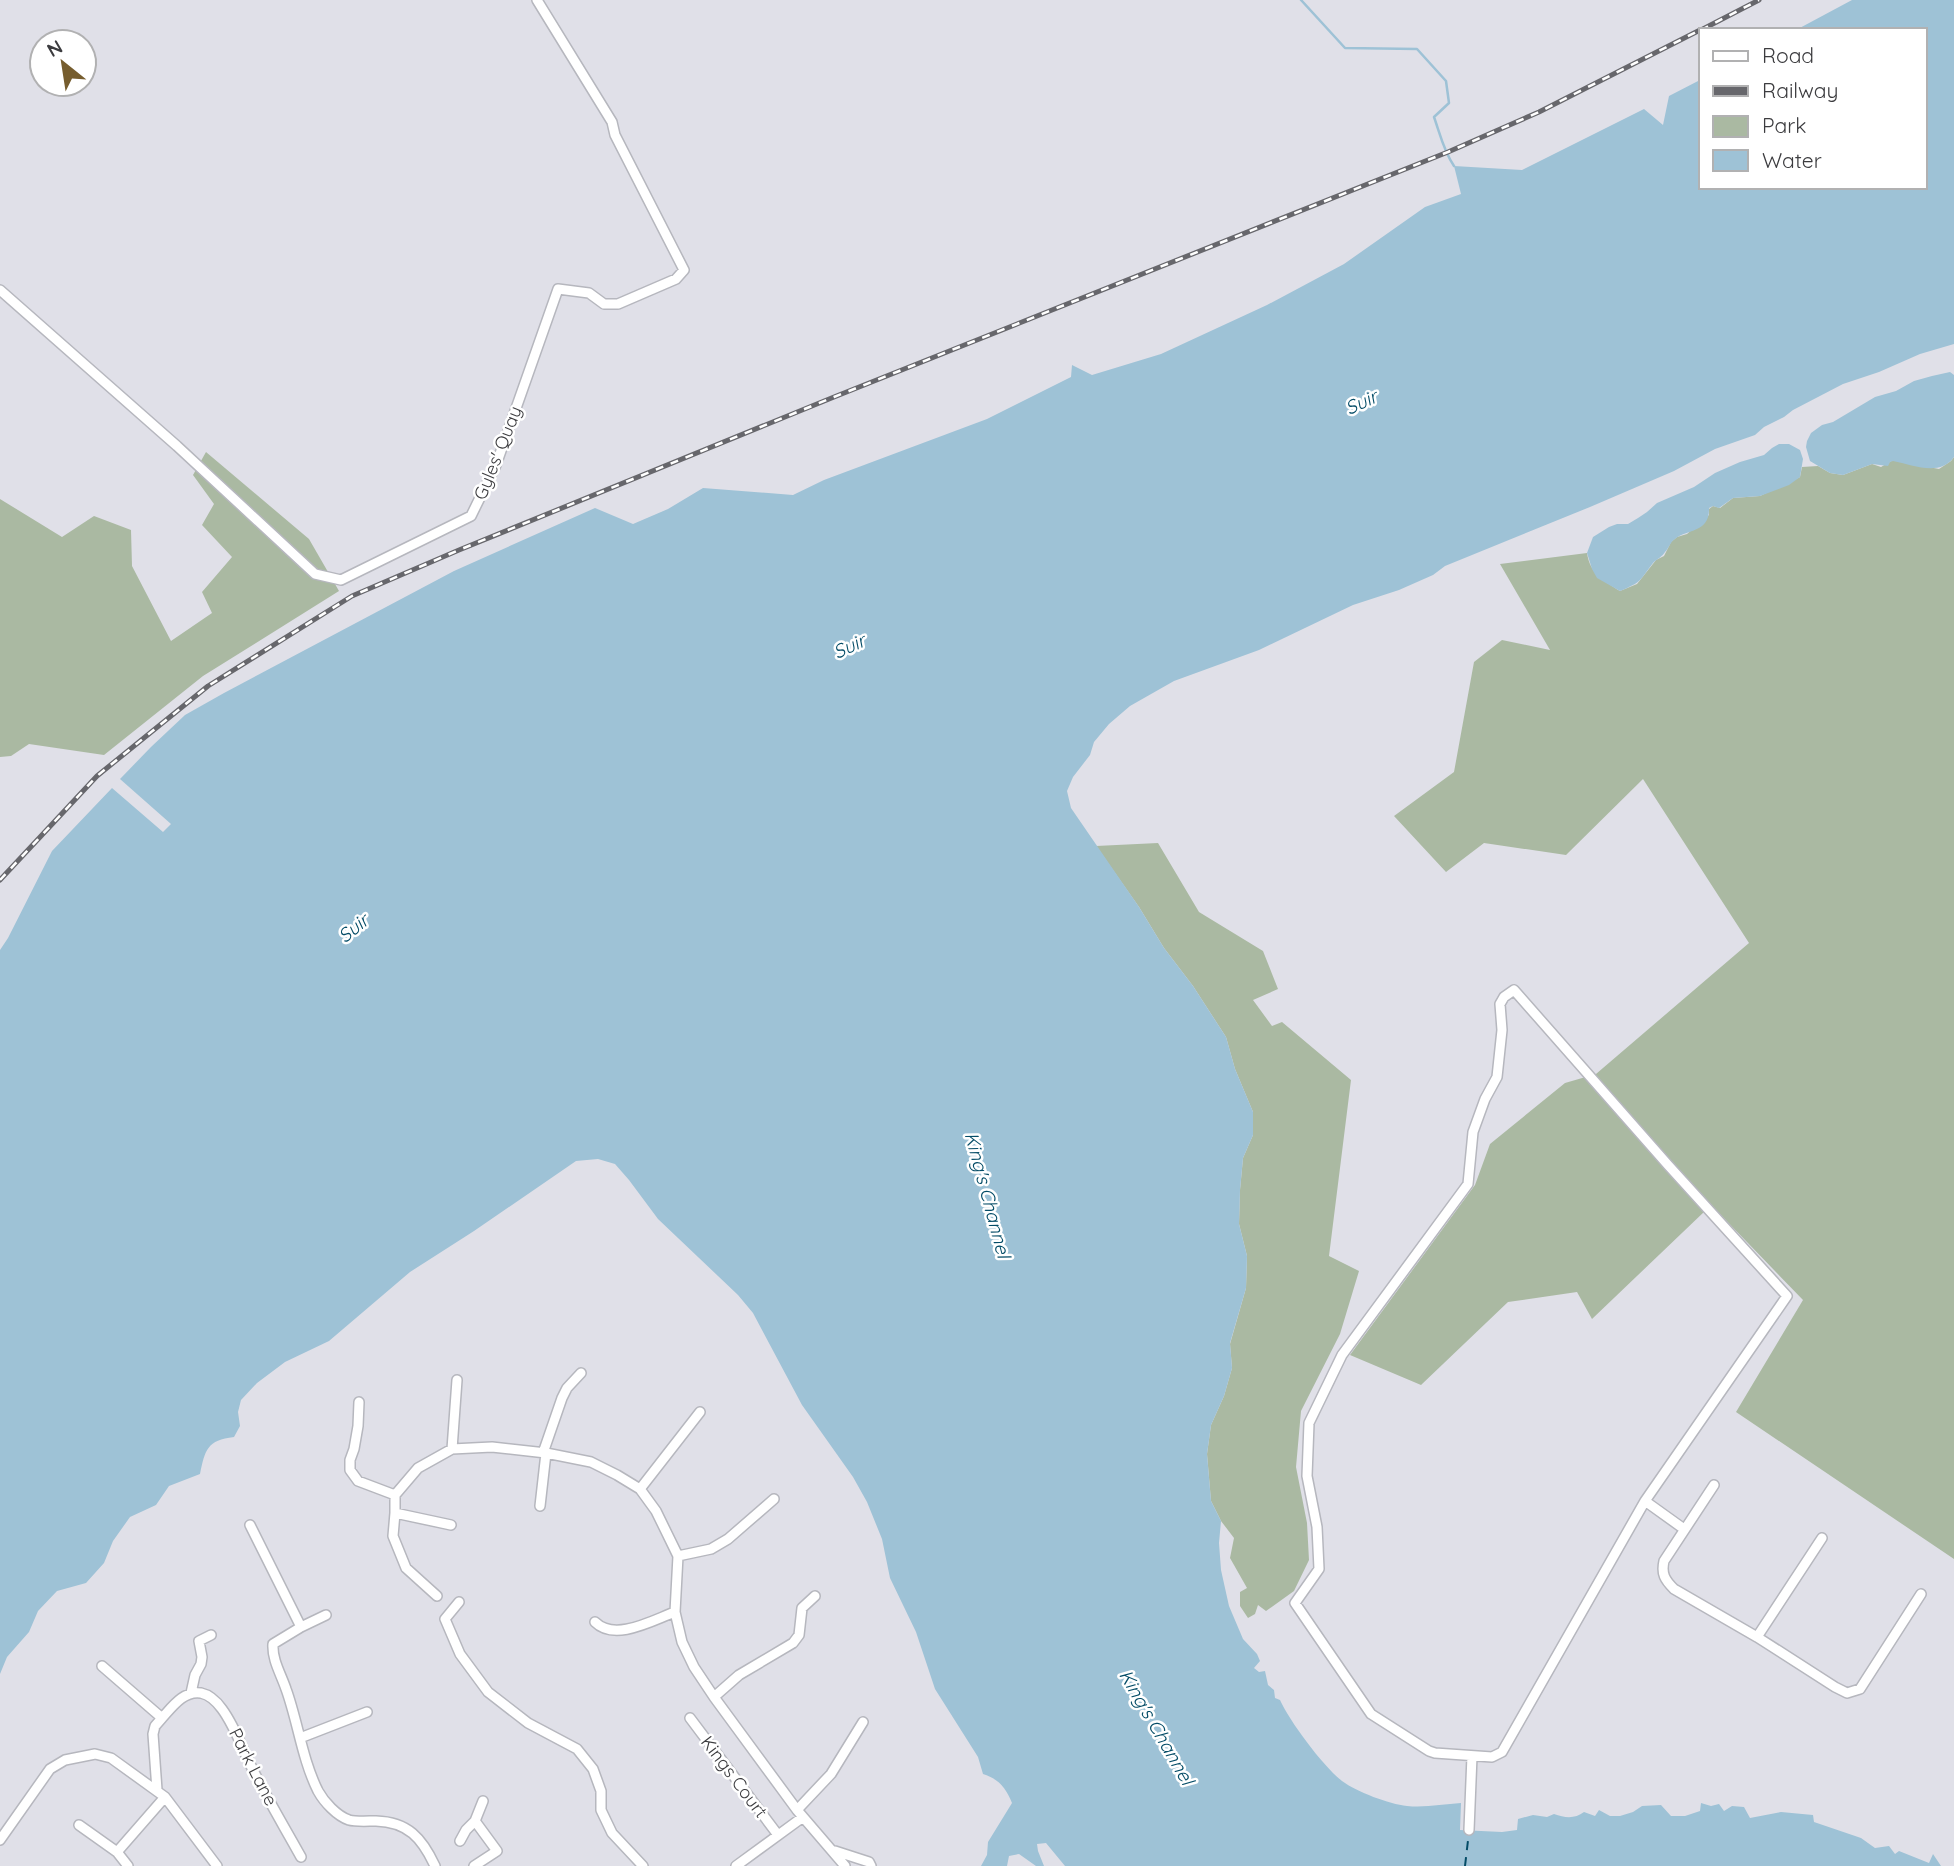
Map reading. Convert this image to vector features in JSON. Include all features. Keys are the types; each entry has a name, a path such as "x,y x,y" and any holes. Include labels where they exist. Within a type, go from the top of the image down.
{"street":[{"name":"Gyles' Quay","path":"0,290 177,446 315,574 341,580 471,516 496,465 558,289 589,293 604,304 618,304 676,279 684,270 615,135 612,122 537,0"},
{"path":"1514,990 1787,1296 1644,1501 1505,1747 1498,1755 1472,1756 1429,1751 1371,1714 1294,1604 1319,1569 1317,1527 1307,1476 1308,1423 1342,1355 1468,1184 1473,1132 1485,1099 1497,1077 1502,1030 1500,1004 1504,997 1514,990"},
{"path":"540,1506 545,1453 562,1398 581,1373"},
{"path":"452,1449 457,1380"},
{"path":"359,1402 358,1426 350,1470 358,1481 395,1495"},
{"path":"640,1489 700,1412"},
{"path":"437,1595 406,1567 393,1536 395,1495 418,1468 452,1449 492,1447 591,1462 640,1489 656,1511 678,1556 675,1612 682,1642 694,1667 800,1813 845,1866"},
{"path":"1714,1485 1664,1561 1662,1571 1666,1581 1674,1589 1847,1693 1860,1689 1867,1681 1921,1594"},
{"path":"678,1556 711,1549 728,1539 774,1499"},
{"path":"1644,1501 1684,1529"},
{"path":"395,1513 452,1525"},
{"path":"250,1525 301,1627"},
{"path":"1757,1637 1822,1538"},
{"path":"714,1697 739,1675 793,1643 799,1635 802,1608 814,1596"},
{"path":"459,1602 445,1619 460,1654 473,1674 488,1692 528,1723 577,1749 593,1769 601,1791 601,1810 612,1833 643,1866"},
{"path":"595,1622 605,1629 632,1628 675,1612"},
{"path":"326,1615 273,1644 272,1654 287,1691 319,1792 332,1809 349,1820 383,1821 410,1830 424,1846 435,1866"},
{"path":"117,1852 161,1794 153,1734 155,1726 179,1700 191,1693 201,1664 199,1641 211,1635"},
{"path":"102,1665 162,1718"},
{"name":"Park Lane","path":"191,1693 202,1693 211,1697 223,1710 301,1857"},
{"path":"300,1738 367,1712"},
{"name":"Kings Court","path":"690,1718 778,1835"},
{"path":"800,1813 831,1774 863,1722"},
{"path":"0,1840 50,1769 65,1760 95,1754 111,1758 161,1794 217,1866"},
{"path":"1469,1830 1472,1756"},
{"path":"460,1841 475,1821 483,1801"},
{"name":"Kings Court","path":"736,1866 778,1835 800,1813"},
{"path":"474,1866 498,1852 475,1821"},
{"path":"79,1825 117,1852 128,1866"},
{"path":"833,1851 869,1862 871,1866"}],"green space":[{"path":"206,452 309,539 339,591 203,676 104,755 29,744 11,756 0,757 0,499 62,537 94,516 131,530 132,566 171,641 212,613 202,592 232,557 202,525 214,504 193,475"},
{"path":"1954,457 1954,1559 1736,1412 1803,1300 1715,1209 1705,1211 1592,1319 1577,1292 1508,1302 1421,1385 1350,1355 1475,1185 1490,1144 1565,1083 1596,1074 1749,943 1643,779 1566,855 1484,843 1446,872 1394,816 1454,772 1474,662 1502,640 1550,650 1500,564 1587,553 1595,572 1620,591 1637,584 1656,560 1664,556 1671,542 1687,534 1709,515 1709,509 1713,506 1720,508 1733,498 1760,496 1800,477 1802,467 1818,466 1830,473 1843,475 1872,464 1881,467 1893,460 1939,469"},
{"path":"1158,843 1199,912 1263,951 1278,989 1253,1000 1272,1026 1282,1022 1351,1080 1329,1256 1359,1271 1340,1334 1301,1411 1296,1467 1307,1523 1309,1560 1294,1591 1266,1611 1258,1605 1255,1614 1248,1618 1240,1606 1240,1592 1247,1588 1230,1558 1234,1538 1211,1501 1207,1454 1211,1425 1224,1396 1232,1368 1230,1344 1246,1288 1247,1256 1239,1224 1240,1190 1243,1158 1253,1135 1253,1112 1235,1069 1226,1037 1096,846"}],"water":[{"path":"1852,0 1954,0 1954,344 1920,354 1843,384 1793,410 1755,435 1715,449 1674,471 1445,566 1433,575 1399,590 1353,605 1259,650 1174,681 1130,706 1109,724 1094,742 1090,755 1073,777 1067,791 1071,808 1226,1037 1235,1069 1253,1112 1253,1135 1243,1158 1240,1190 1239,1224 1247,1256 1246,1288 1230,1343 1232,1368 1224,1396 1211,1425 1207,1454 1211,1501 1221,1521 1221,1570 1229,1606 1243,1639 1260,1661 1254,1668 1259,1672 1265,1671 1275,1698 1280,1700 1317,1755 1342,1781 1382,1800 1414,1806 1461,1803 1460,1830 1502,1832 1517,1830 1518,1819 1533,1815 1547,1817 1554,1814 1570,1817 1584,1812 1595,1816 1599,1810 1610,1816 1620,1816 1642,1806 1661,1805 1671,1816 1685,1816 1700,1811 1701,1803 1711,1806 1719,1804 1724,1811 1732,1806 1744,1807 1750,1818 1781,1812 1813,1815 1814,1822 1861,1838 1875,1848 1889,1846 1895,1854 1899,1851 1929,1863 1933,1854 1941,1866 1065,1866 1046,1843 1037,1844 1044,1866 1036,1866 1019,1854 1009,1856 1007,1866 981,1866 987,1855 988,1842 1012,1803 1001,1785 983,1774 978,1757 935,1689 916,1632 890,1578 882,1539 867,1502 853,1477 802,1405 753,1313 738,1295 658,1219 615,1164 598,1159 576,1161 410,1272 329,1341 285,1362 257,1383 241,1400 238,1412 240,1426 234,1437 218,1441 209,1448 200,1474 169,1486 156,1505 130,1517 113,1541 104,1563 86,1583 57,1591 38,1611 29,1632 7,1657 0,1674 0,950 52,851 112,788 163,832 171,824 120,779 185,715 454,571 595,508 633,524 668,509 703,488 793,495 824,480 987,419 1071,377 1072,365 1092,375 1161,354 1267,305 1344,264 1425,207 1461,194 1454,166 1522,170 1644,109 1663,125 1669,96 1699,81 1699,189 1926,189 1926,28 1800,28"},
{"path":"1950,372 1954,375 1954,457 1948,463 1941,467 1926,468 1893,461 1888,466 1872,464 1843,475 1830,473 1810,461 1807,441 1811,433 1822,425 1833,422 1875,397 1896,391 1914,381"},
{"path":"1779,444 1789,444 1800,450 1803,459 1800,477 1789,485 1760,496 1733,498 1719,508 1709,508 1706,522 1702,526 1673,540 1639,580 1620,591 1597,578 1587,553 1593,537 1617,524 1628,524 1657,503 1694,487 1715,473 1764,455"}],"waterway":[{"path":"1301,0 1345,48 1417,49 1446,81 1449,103 1434,117 1454,166"}],"ferry route":[{"path":"1465,1866 1469,1832"}],"railway":[{"path":"1705,28 1759,0"},
{"path":"0,880 97,776 208,686 352,596 834,397 1448,152 1539,112 1699,31"}],"water label":[{"name":"Suir","path":"1361,402"},
{"name":"Suir","path":"849,646"},
{"name":"Suir","path":"353,928"},
{"name":"King's Channel","path":"988,1195"},
{"name":"King's Channel","path":"1157,1727"}]}
